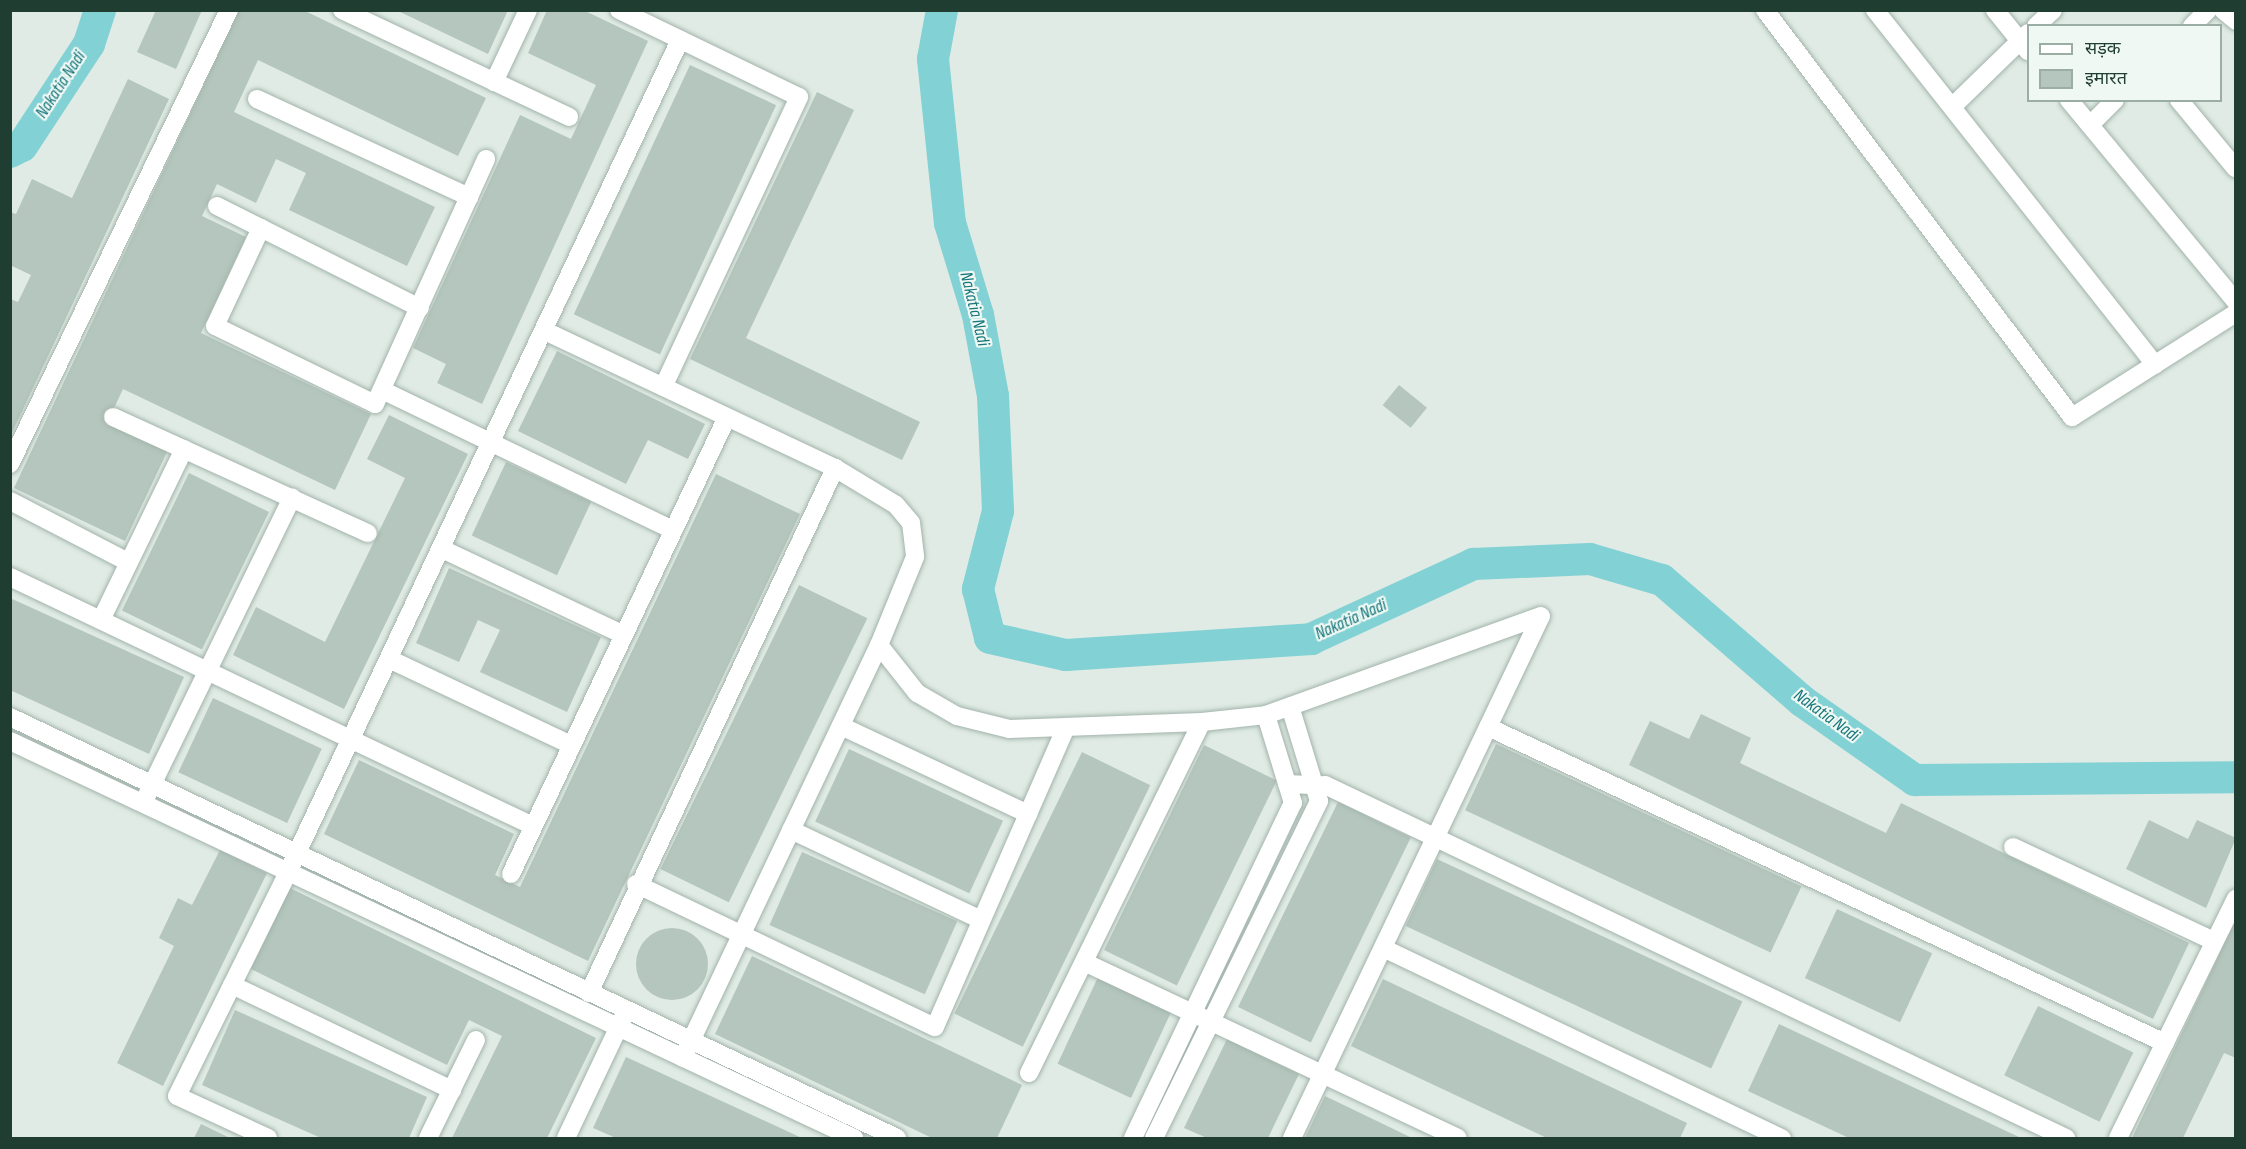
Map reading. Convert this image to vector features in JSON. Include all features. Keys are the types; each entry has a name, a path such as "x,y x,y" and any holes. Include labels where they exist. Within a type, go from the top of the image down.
{"street":[{"path":"10,464 228,10"},
{"path":"342,10 569,117"},
{"path":"494,82 528,10"},
{"path":"620,10 799,97 663,387"},
{"path":"1765,10 2072,417 2235,313"},
{"path":"1875,10 2155,364"},
{"path":"1952,107 2026,41 1995,10"},
{"path":"2038,24 2052,10"},
{"path":"2194,24 2208,10"},
{"path":"2223,10 2235,21"},
{"path":"264,1138 177,1096 288,872 442,549 680,40"},
{"path":"257,99 469,197"},
{"path":"2071,102 2235,302"},
{"path":"2090,125 2113,102"},
{"path":"2181,102 2235,169"},
{"path":"261,228 215,326 375,404 486,159"},
{"path":"217,206 420,308"},
{"path":"545,331 835,468 896,505 911,523 915,557 879,645 683,1058"},
{"path":"382,390 673,530"},
{"path":"113,417 368,533"},
{"path":"511,874 727,417"},
{"path":"101,620 184,448"},
{"path":"589,993 636,884 835,468"},
{"path":"143,803 292,498"},
{"path":"10,501 128,562"},
{"path":"442,549 624,635"},
{"path":"10,577 533,826"},
{"path":"879,645 917,693 957,716 1009,729 1202,722 1266,715 1541,616 1292,1138"},
{"path":"389,659 571,745"},
{"path":"1154,1138 1319,801 1290,706"},
{"path":"1133,1138 1293,803 1266,715"},
{"path":"10,717 897,1138"},
{"path":"1029,1073 1202,722"},
{"path":"841,726 1028,814"},
{"path":"636,884 935,1027 1066,727"},
{"path":"1488,727 2165,1043"},
{"path":"10,741 854,1138"},
{"path":"1287,784 1314,784 1435,838 2066,1138"},
{"path":"791,830 981,920"},
{"path":"2013,847 2214,941"},
{"path":"2118,1138 2235,898"},
{"path":"1383,948 1782,1138"},
{"path":"1084,962 1458,1138"},
{"path":"232,985 452,1090"},
{"path":"566,1138 627,1010"},
{"path":"428,1138 476,1040"}],"building":[{"path":"156,10 202,10 176,69 137,52"},
{"path":"239,10 303,10 486,98 458,156 258,60 234,112 435,207 407,266 289,210 306,173 276,159 256,203 217,184 202,216 246,237 201,333 371,414 335,490 123,389 108,421 168,450 125,541 14,488"},
{"path":"396,10 508,10 488,54"},
{"path":"547,10 583,10 648,41 482,404 437,383 446,364 413,348 520,115 571,139 596,85 528,53"},
{"path":"690,65 776,105 660,354 574,314"},
{"path":"128,79 169,99 10,437 10,299 18,302 31,275 10,265 10,212 16,214 32,179 72,198"},
{"path":"817,92 854,110 746,338 920,422 902,460 690,359"},
{"path":"557,351 705,424 688,459 648,440 626,484 518,431"},
{"path":"1399,385 1427,408 1411,428 1383,405"},
{"path":"389,415 468,454 344,709 233,655 256,607 325,642 405,478 367,459"},
{"path":"506,462 591,502 557,575 472,535"},
{"path":"189,473 269,512 202,650 122,611"},
{"path":"716,474 800,514 588,961 324,834 359,760 514,834 495,875 520,887"},
{"path":"449,568 601,637 567,712 480,672 500,630 478,620 459,662 416,643"},
{"path":"799,585 867,618 729,902 660,869"},
{"path":"10,598 184,677 149,754 10,690"},
{"path":"213,698 322,749 287,823 178,772"},
{"path":"1701,714 1751,738 1740,763 1886,833 1901,803 2189,943 2153,1019 1629,765 1650,721 1689,739"},
{"path":"1496,744 1801,886 1771,953 1465,810"},
{"path":"1204,745 1277,781 1177,985 1104,950"},
{"path":"849,749 1003,821 969,893 815,822"},
{"path":"1082,752 1150,785 1023,1047 954,1014"},
{"path":"1338,802 1411,838 1311,1042 1238,1007"},
{"path":"2149,820 2188,839 2197,820 2236,838 2206,908 2126,869"},
{"path":"220,850 267,873 163,1086 117,1063 174,946 159,938 178,898 192,905"},
{"path":"802,852 957,921 925,994 769,925"},
{"path":"1437,859 1742,1001 1711,1068 1406,926"},
{"path":"290,888 596,1038 547,1138 452,1138 502,1036 469,1020 447,1065 251,969"},
{"path":"1837,909 1932,953 1900,1022 1805,978"},
{"path":"2236,919 2236,1058 2224,1053 2183,1138 2132,1138"},
{"path":"679,928 698,938 706,950 708,964 706,978 698,990 686,998 665,1000 646,990 638,978 636,957 646,938 658,930"},
{"path":"752,956 1022,1085 997,1138 932,1138 715,1034"},
{"path":"1099,975 1172,1009 1131,1098 1058,1064"},
{"path":"1383,979 1687,1123 1680,1138 1547,1138 1351,1046"},
{"path":"2038,1006 2133,1052 2100,1122 2004,1075"},
{"path":"235,1010 427,1097 409,1138 321,1138 202,1085"},
{"path":"1779,1024 2021,1138 1849,1138 1748,1091"},
{"path":"1227,1039 1299,1074 1268,1138 1207,1138 1184,1128"},
{"path":"626,1057 802,1138 616,1138 593,1128"},
{"path":"1325,1096 1412,1138 1305,1138"},
{"path":"201,1124 230,1138 194,1138"}],"waterway":[{"name":"Nakatia Nadi","path":"10,152 22,146 89,44 100,10"},
{"name":"Nakatia Nadi","path":"942,10 933,59 950,223 978,315 993,396 998,511 978,589 990,638 1066,655 1311,639 1473,564 1590,559 1662,580 1802,701 1915,780 2236,777"}]}
